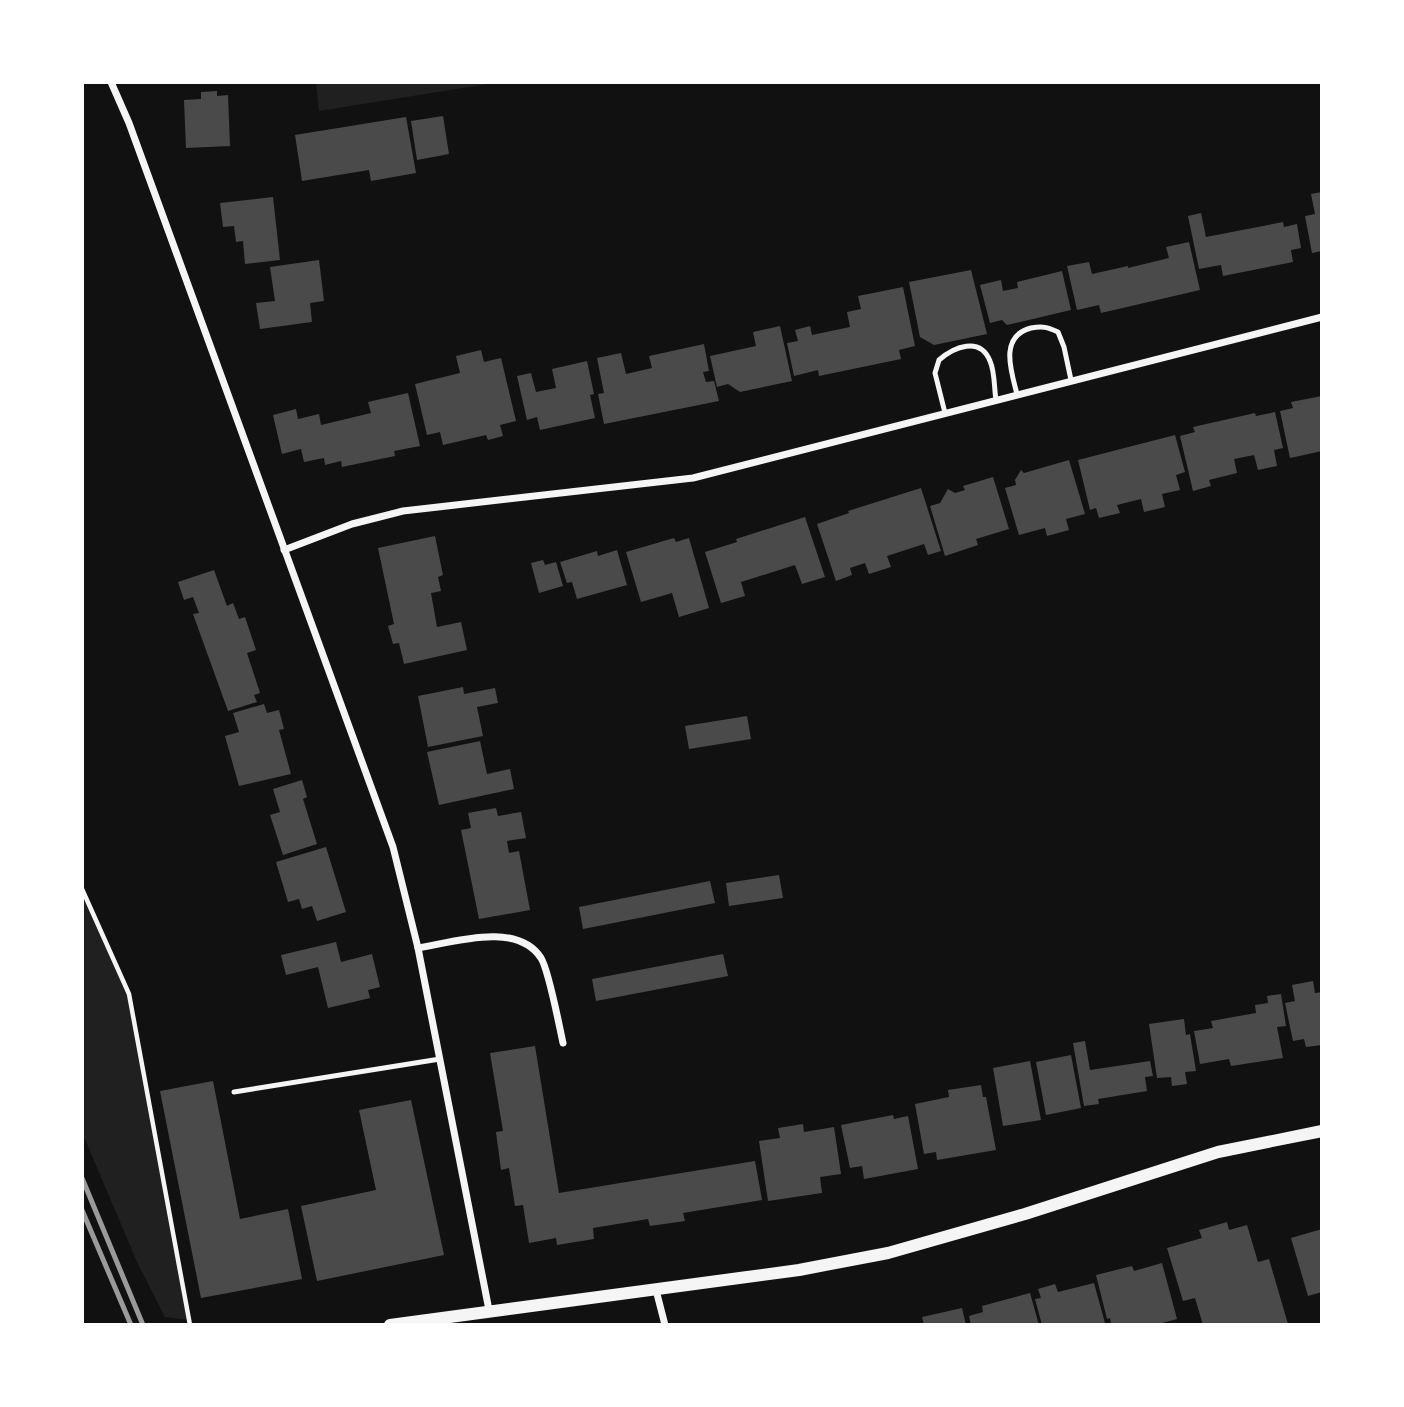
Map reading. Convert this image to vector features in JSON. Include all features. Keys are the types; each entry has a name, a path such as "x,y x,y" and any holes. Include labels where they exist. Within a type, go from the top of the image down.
{"street":[{"path":"111,82 129,123 393,847 418,948 489,1310"},
{"path":"284,550 352,524 403,511 693,478 1322,317"},
{"path":"418,948 489,936 521,940 541,958 563,1043"},
{"path":"390,1325 799,1270 888,1254 1013,1218 1219,1152 1322,1130"},
{"path":"656,1290 665,1325"}],"lane":[{"path":"1017,394 1009,362 1014,337 1022,330 1044,325 1058,332 1071,380"},
{"path":"945,413 935,373 939,360 961,346 974,345 982,348 990,361 996,400"},
{"path":"234,1092 440,1059"}],"path":[{"path":"82,889 129,994 190,1325"}],"shaded area":[{"path":"316,82 500,82 319,111"},
{"path":"82,889 129,994 190,1320 165,1317 137,1262 82,1132"}],"building":[{"path":"217,91 217,96 228,95 230,146 186,148 184,100 201,99 201,92"},
{"path":"443,116 449,154 417,160 411,121"},
{"path":"406,117 416,173 371,181 369,170 302,181 295,135"},
{"path":"1322,192 1322,251 1312,253 1305,216 1315,214 1311,194"},
{"path":"273,197 280,260 245,264 243,241 236,242 234,226 223,227 220,203"},
{"path":"1201,213 1206,237 1283,222 1284,227 1297,224 1301,248 1291,250 1293,262 1223,276 1221,265 1199,269 1188,216"},
{"path":"1189,242 1200,290 1101,313 1099,305 1077,310 1067,266 1089,262 1092,274 1128,268 1169,258 1166,247"},
{"path":"319,260 324,301 310,303 312,322 260,329 256,303 275,301 270,267"},
{"path":"971,270 987,334 934,345 920,337 909,282"},
{"path":"1062,271 1071,310 1007,325 1002,320 990,323 980,285 1001,280 1003,291 1018,288 1017,282"},
{"path":"903,287 915,346 899,350 901,359 819,376 818,370 794,376 787,343 798,341 795,330 810,326 812,335 850,327 847,312 861,309 858,296"},
{"path":"780,326 792,381 740,392 728,384 717,387 710,356 756,346 753,332"},
{"path":"704,344 709,371 703,372 706,382 714,381 719,401 604,424 598,394 604,393 597,358 621,353 626,374 652,368 649,356"},
{"path":"481,350 484,362 501,358 516,421 500,425 503,436 488,440 486,435 443,445 440,432 427,435 415,384 460,373 456,356"},
{"path":"587,361 594,394 590,395 595,418 540,430 537,417 527,420 517,376 531,373 536,392 556,388 552,369"},
{"path":"408,393 420,446 394,451 395,456 342,467 341,461 325,465 324,458 304,462 301,449 282,454 273,415 296,409 298,419 319,414 321,425 371,413 368,402"},
{"path":"1322,396 1322,451 1290,458 1280,411 1293,408 1291,402"},
{"path":"1275,412 1283,448 1274,450 1277,466 1258,470 1254,455 1234,459 1237,473 1209,480 1211,486 1193,491 1180,436 1195,432 1193,427 1255,413 1256,416"},
{"path":"1175,435 1185,472 1176,475 1180,490 1162,494 1165,507 1144,512 1141,499 1117,505 1120,513 1099,518 1096,508 1090,510 1078,460"},
{"path":"1069,460 1085,514 1066,519 1069,530 1047,536 1045,528 1019,535 1005,488 1016,485 1015,480 1021,470 1024,473"},
{"path":"993,477 1009,529 976,539 978,545 945,556 930,506 940,503 948,489 955,493 965,490 963,486"},
{"path":"921,488 941,551 928,555 924,544 887,556 891,567 869,574 865,563 850,568 852,575 836,581 817,524 849,513 848,511"},
{"path":"805,517 825,577 802,584 795,565 741,582 745,596 721,603 705,552"},
{"path":"435,536 443,575 438,577 441,591 431,593 437,627 461,622 467,650 404,664 399,643 393,644 388,626 394,624 378,548"},
{"path":"674,538 676,542 689,538 709,608 679,617 672,593 641,602 626,552"},
{"path":"617,550 627,585 577,599 572,582 567,583 560,562 597,551 598,556"},
{"path":"543,560 545,565 556,562 563,586 539,593 531,563"},
{"path":"214,570 227,606 233,603 239,619 245,617 256,650 247,653 260,693 254,695 257,702 228,711 193,614 199,613 193,597 184,600 178,582"},
{"path":"463,687 464,694 495,688 498,703 477,707 483,736 428,747 418,696"},
{"path":"264,704 267,713 279,710 284,729 279,730 291,774 239,786 225,736 239,732 233,713"},
{"path":"747,716 751,739 689,749 685,726"},
{"path":"480,741 487,774 510,769 514,789 439,805 427,752"},
{"path":"302,780 307,797 303,799 317,844 283,855 270,815 280,812 273,789"},
{"path":"496,808 498,816 521,812 526,838 507,841 509,853 519,851 530,910 479,919 461,830 471,828 468,813"},
{"path":"326,847 346,912 317,921 312,906 302,909 299,899 288,902 276,862"},
{"path":"779,875 783,898 729,906 726,883"},
{"path":"710,881 715,903 583,929 579,907"},
{"path":"336,942 341,962 372,954 380,987 368,990 370,998 328,1008 318,967 286,975 281,955"},
{"path":"723,954 728,976 596,1001 592,979"},
{"path":"1313,981 1315,993 1322,992 1322,1045 1306,1047 1304,1039 1293,1041 1285,1003 1295,1001 1292,985"},
{"path":"1281,994 1286,1026 1277,1027 1283,1058 1231,1066 1229,1059 1200,1064 1194,1031 1213,1028 1211,1021 1256,1013 1255,1005 1268,1003 1267,996"},
{"path":"1184,1019 1186,1035 1190,1034 1196,1071 1185,1072 1187,1084 1172,1086 1171,1077 1157,1078 1149,1024"},
{"path":"1085,1041 1090,1070 1150,1061 1153,1076 1145,1077 1147,1091 1098,1099 1099,1104 1084,1106 1073,1043"},
{"path":"535,1046 559,1193 755,1161 762,1200 683,1213 685,1221 650,1226 648,1219 593,1228 594,1239 557,1245 556,1238 529,1243 523,1205 515,1206 509,1168 501,1170 496,1132 503,1131 490,1053"},
{"path":"1071,1055 1081,1108 1046,1115 1036,1062"},
{"path":"1030,1061 1041,1120 1003,1126 993,1068"},
{"path":"213,1081 240,1219 288,1209 302,1279 201,1298 160,1091"},
{"path":"981,1085 983,1097 986,1097 996,1150 937,1160 936,1152 924,1154 915,1104 949,1097 948,1090"},
{"path":"411,1100 444,1255 317,1281 301,1206 376,1190 359,1110"},
{"path":"893,1115 894,1119 908,1116 918,1169 864,1179 862,1166 850,1168 841,1125"},
{"path":"803,1124 804,1132 834,1127 841,1174 820,1177 822,1193 768,1201 759,1141 780,1138 778,1128"},
{"path":"1227,1222 1229,1230 1247,1225 1258,1262 1269,1259 1288,1324 1203,1325 1195,1298 1183,1301 1167,1248 1202,1238 1199,1230"},
{"path":"1322,1229 1322,1292 1308,1296 1291,1238"},
{"path":"1162,1263 1177,1319 1155,1325 1111,1325 1110,1318 1107,1319 1096,1275 1132,1266 1134,1271"},
{"path":"1094,1283 1105,1323 1042,1325 1035,1299 1041,1298 1038,1289 1055,1284 1058,1292"},
{"path":"1030,1293 1039,1325 971,1325 969,1316 983,1312 982,1306"},
{"path":"962,1308 966,1325 924,1325 922,1317"}],"railway":[{"path":"82,1178 143,1325"},
{"path":"82,1210 131,1325"}]}
